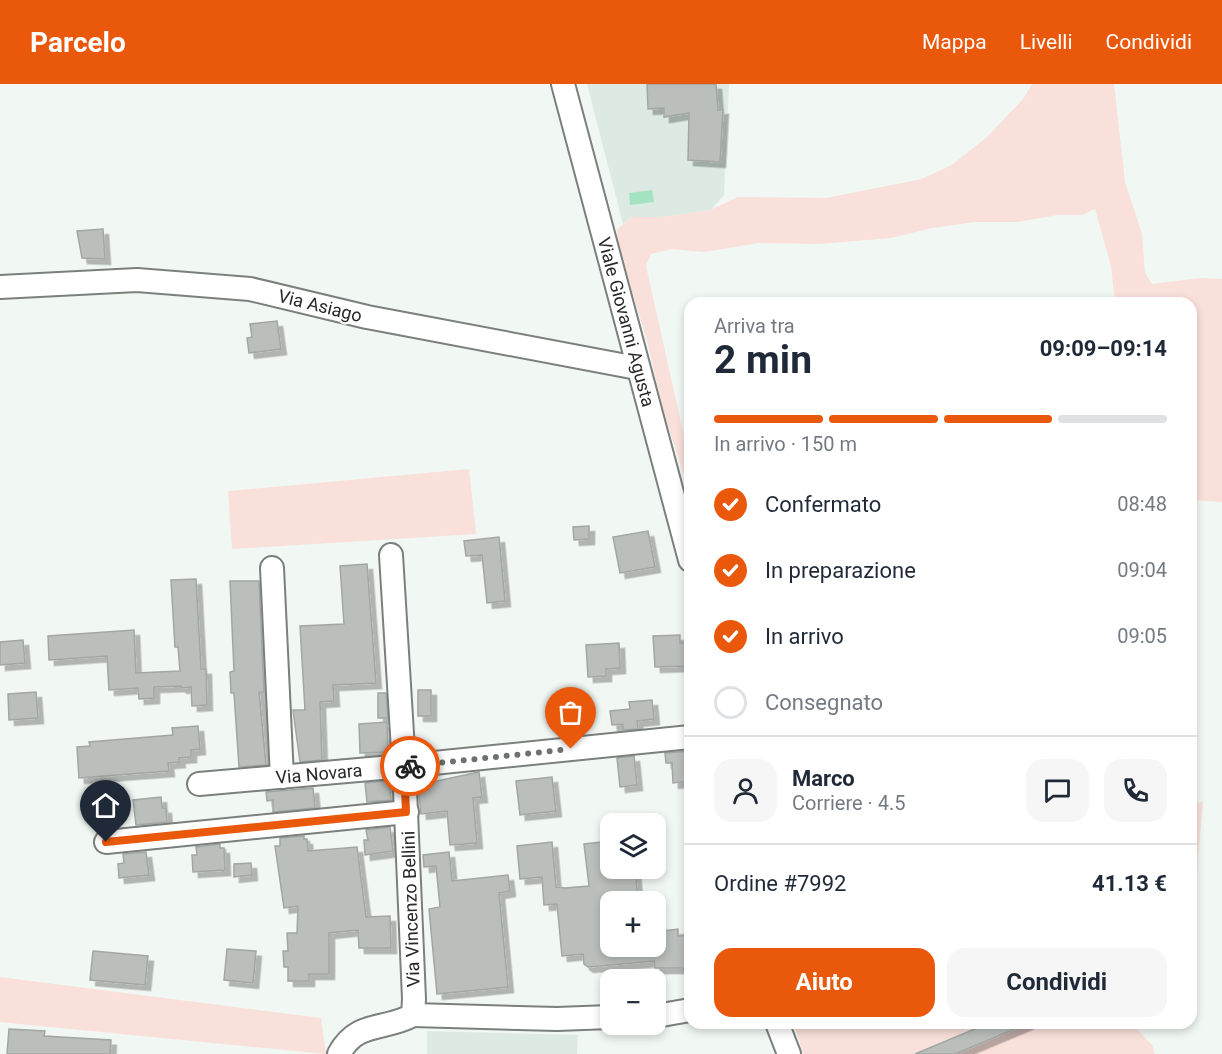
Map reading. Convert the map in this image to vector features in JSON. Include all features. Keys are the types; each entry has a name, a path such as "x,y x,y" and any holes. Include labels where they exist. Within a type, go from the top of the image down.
{"street":[{"name":"Viale Giovanni Agusta","path":"563,84 684,538"},
{"name":"Via Asiago","path":"0,287 137,280 250,289 368,317 637,368"},
{"name":"Via Vincenzo Bellini","path":"391,555 404,766 413,1015"},
{"path":"272,568 282,777"},
{"name":"Via Novara","path":"199,783 404,766 684,738"},
{"path":"106,842 406,812"},
{"path":"666,1014 684,1011"},
{"path":"339,1054 358,1032 372,1026 402,1021 413,1015 557,1019 600,1017"},
{"path":"779,1029 789,1054"}],"shaded area":[{"path":"587,84 729,84 724,195 711,210 663,217 631,217 623,224"},
{"path":"1032,84 1114,84 1125,182 1142,234 1145,273 1152,284 1200,278 1222,279 1222,502 1197,500 1197,297 1114,297 1111,266 1095,209 1082,215 1058,215 1017,222 975,222 932,228 891,238 819,244 759,243 704,252 671,249 651,254 646,266 684,436 683,473 661,403 647,340 618,247 617,230 631,217 663,217 710,210 738,197 826,198 922,179 952,165 987,137 1023,99"},
{"path":"652,190 654,202 630,205 629,193"},
{"path":"469,469 476,534 232,549 228,491"},
{"path":"1197,802 1203,802 1197,868"},
{"path":"0,977 321,1018 326,1054 0,1022"},
{"path":"796,1029 1137,1029 1152,1045 1155,1054 803,1054"},
{"path":"427,1031 578,1035 577,1054 427,1054"}],"building":[{"path":"647,84 716,84 718,110 723,109 720,162 688,160 689,113 664,117 664,108 648,109"},
{"path":"103,229 105,259 82,258 77,231"},
{"path":"277,321 281,349 249,353 247,338 252,337 250,324"},
{"path":"589,526 589,539 574,540 573,527"},
{"path":"648,531 655,567 620,573 613,537"},
{"path":"499,537 505,601 487,603 482,555 466,556 464,541"},
{"path":"367,564 376,683 333,685 334,701 320,702 322,760 300,762 293,710 305,710 300,626 344,624 340,566"},
{"path":"196,579 201,669 206,669 207,705 192,706 191,687 154,687 154,698 139,699 138,688 109,690 107,656 49,660 48,636 134,630 136,673 180,671 178,647 175,647 171,580"},
{"path":"230,581 259,581 264,692 259,692 266,765 239,767 234,693 231,693 230,672 234,671"},
{"path":"680,635 680,643 684,643 684,666 655,667 653,636"},
{"path":"23,640 25,663 0,665 0,642"},
{"path":"619,643 620,668 606,669 606,676 588,677 586,645"},
{"path":"418,690 431,690 431,716 418,716"},
{"path":"36,692 38,718 9,720 8,694"},
{"path":"378,693 386,693 388,718 378,718"},
{"path":"652,700 654,719 637,721 638,729 623,730 623,724 612,725 610,711 630,709 629,702"},
{"path":"387,722 388,752 360,753 359,724"},
{"path":"198,726 200,749 191,750 191,757 179,758 180,762 168,763 169,771 79,778 77,747 90,746 89,742 173,735 172,728"},
{"path":"684,751 684,782 673,783 672,763 666,763 665,753"},
{"path":"634,756 637,785 620,787 617,758"},
{"path":"479,772 482,797 473,798 477,843 450,845 447,811 421,814 418,785"},
{"path":"552,777 556,811 520,815 516,781"},
{"path":"389,781 391,800 367,802 365,783"},
{"path":"313,788 315,808 273,812 273,800 267,801 266,792"},
{"path":"161,797 162,808 166,808 167,822 136,825 133,800"},
{"path":"390,827 393,851 365,855 364,840 368,840 366,830"},
{"path":"304,836 304,839 307,839 308,851 357,847 366,917 390,916 391,948 359,948 358,930 329,933 329,974 309,974 309,981 288,981 288,967 284,967 283,951 288,951 287,933 297,933 298,906 284,908 275,846 280,846 280,838"},
{"path":"552,842 556,887 589,886 584,844 600,842 600,879 636,879 637,891 600,891 600,957 666,957 666,931 678,929 678,936 684,936 684,968 655,968 654,961 588,967 584,964 583,954 562,956 557,904 544,905 542,877 520,879 517,846"},
{"path":"220,844 220,848 224,848 225,870 193,872 192,855 197,855 196,847"},
{"path":"146,852 149,875 119,878 118,864 124,863 123,854"},
{"path":"449,852 452,881 508,875 510,891 499,893 508,987 437,994 429,909 440,907 436,866 424,867 423,855"},
{"path":"251,863 252,875 234,877 234,864"},
{"path":"227,949 256,951 253,983 224,980"},
{"path":"93,951 148,956 145,985 90,980"},
{"path":"9,1029 45,1031 44,1036 111,1040 110,1054 7,1054"},
{"path":"975,1029 1015,1029 955,1054 915,1054"}],"way so far":[{"path":"410,766 571,749"}],"route":[{"path":"106,842 406,812 404,766 410,766"}]}
